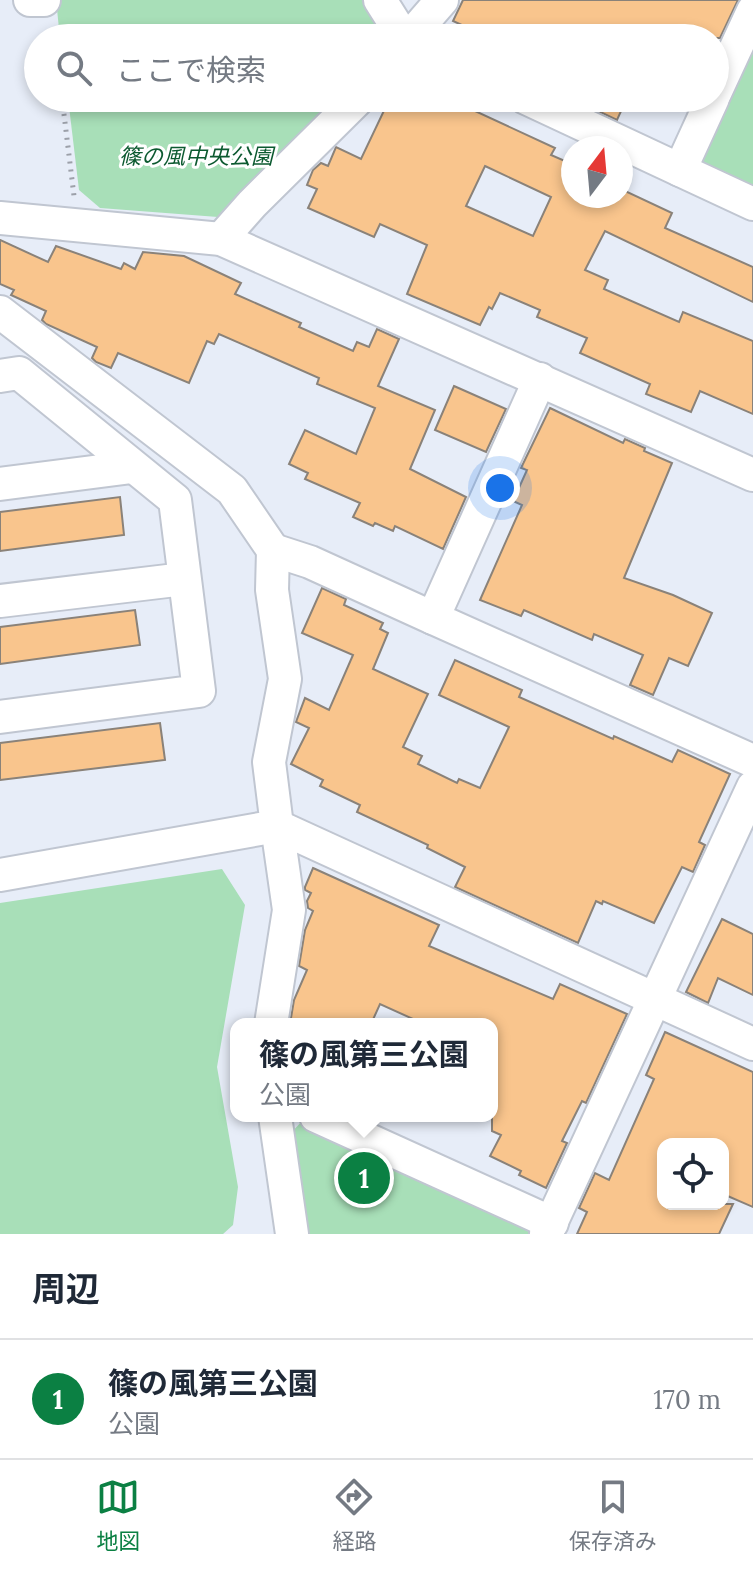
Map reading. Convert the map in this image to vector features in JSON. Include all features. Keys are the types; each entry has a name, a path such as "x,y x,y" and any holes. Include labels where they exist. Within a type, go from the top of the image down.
{"street":[{"path":"30,0 44,0"},
{"path":"380,0 397,24"},
{"path":"420,24 442,0"},
{"path":"729,63 753,11"},
{"path":"221,239 345,112"},
{"path":"556,112 753,204"},
{"path":"680,170 707,112"},
{"path":"0,218 221,239 753,475"},
{"path":"0,312 232,490 273,550 272,590 285,679 269,762 289,910 272,1018"},
{"path":"0,376 19,373 175,500 199,691 0,717"},
{"path":"433,618 540,379"},
{"path":"0,484 132,467"},
{"path":"273,550 310,562 753,761"},
{"path":"0,601 184,579"},
{"path":"328,1122 549,1228 753,787"},
{"path":"0,875 277,826 753,1044"},
{"path":"276,1122 292,1234"}],"path":[{"path":"64,112 75,207"}],"green space":[{"path":"56,0 369,0 382,24 59,24"},
{"path":"753,28 753,190 701,167 695,154 714,112 729,112 729,80"},
{"name":"篠の風中央公園","path":"70,112 325,112 218,217 100,208 79,190"},
{"path":"222,869 245,905 217,1067 238,1187 233,1225 223,1234 0,1234 0,903"},
{"path":"301,1122 313,1122 527,1224 531,1234 305,1234 288,1136"}],"building":[{"path":"463,0 738,0 727,24 460,24 453,21"},
{"path":"383,112 477,112 555,148 551,155 561,159 561,208 633,208 633,195 672,213 665,228 753,267 753,302 605,231 585,270 608,280 604,289 679,322 683,312 753,341 753,414 700,391 691,412 646,394 650,384 580,353 587,338 537,317 540,310 500,293 480,325 407,294 427,245 380,224 374,237 308,208 317,189 307,185 313,170 321,163 328,166 336,147 361,159","holes":["485,166 551,197 533,236 466,206"]},
{"path":"600,112 621,112 617,120"},
{"path":"0,240 48,262 56,246 121,269 124,263 135,269 143,252 184,256 241,283 235,294 301,323 299,327 353,351 357,342 369,347 377,329 399,339 378,386 435,410 410,469 466,497 443,549 395,526 393,531 353,517 360,503 305,479 308,473 289,464 305,430 356,454 375,408 317,384 319,378 219,334 214,344 207,341 189,383 118,353 111,368 96,362 92,358 97,347 46,324 42,320 46,311 11,295 14,290 0,284"},
{"path":"454,386 506,409 486,452 435,430"},
{"path":"550,408 623,443 625,439 645,448 644,451 672,463 624,578 712,613 688,666 669,658 653,695 630,685 643,655 594,634 592,640 524,610 521,616 480,600 522,505 513,501 527,470 521,468"},
{"path":"120,497 124,535 0,551 0,512"},
{"path":"322,588 346,599 344,605 383,623 380,629 388,633 373,669 428,694 403,747 422,756 418,764 457,783 459,779 480,788 509,727 439,695 455,660 522,690 519,697 613,739 614,736 672,762 678,750 730,774 699,842 705,845 693,872 682,867 654,923 603,901 602,904 596,901 578,943 455,887 465,867 427,848 428,845 357,812 360,805 320,786 323,780 291,764 309,728 296,722 305,698 329,710 353,655 302,633"},
{"path":"135,610 140,645 0,664 0,627"},
{"path":"160,723 165,760 0,780 0,743"},
{"path":"313,868 439,925 429,946 553,999 560,984 627,1014 586,1103 582,1101 562,1141 567,1143 546,1188 490,1156 501,1135 492,1131 492,1122 498,1122 498,1018 411,1018 380,1004 374,1018 291,1018 294,1000 307,970 299,966 305,930 313,911 308,908 307,901 311,893 305,887"},
{"path":"722,919 753,934 753,995 718,978 708,1003 686,992"},
{"path":"665,1032 753,1072 753,1207 729,1197 729,1138 657,1138 657,1210 729,1210 729,1204 733,1204 719,1234 577,1234 587,1212 579,1208 595,1173 609,1180 654,1079 646,1075"}],"place":[{"name":"篠の風第三公園","path":"364,1178"}]}
